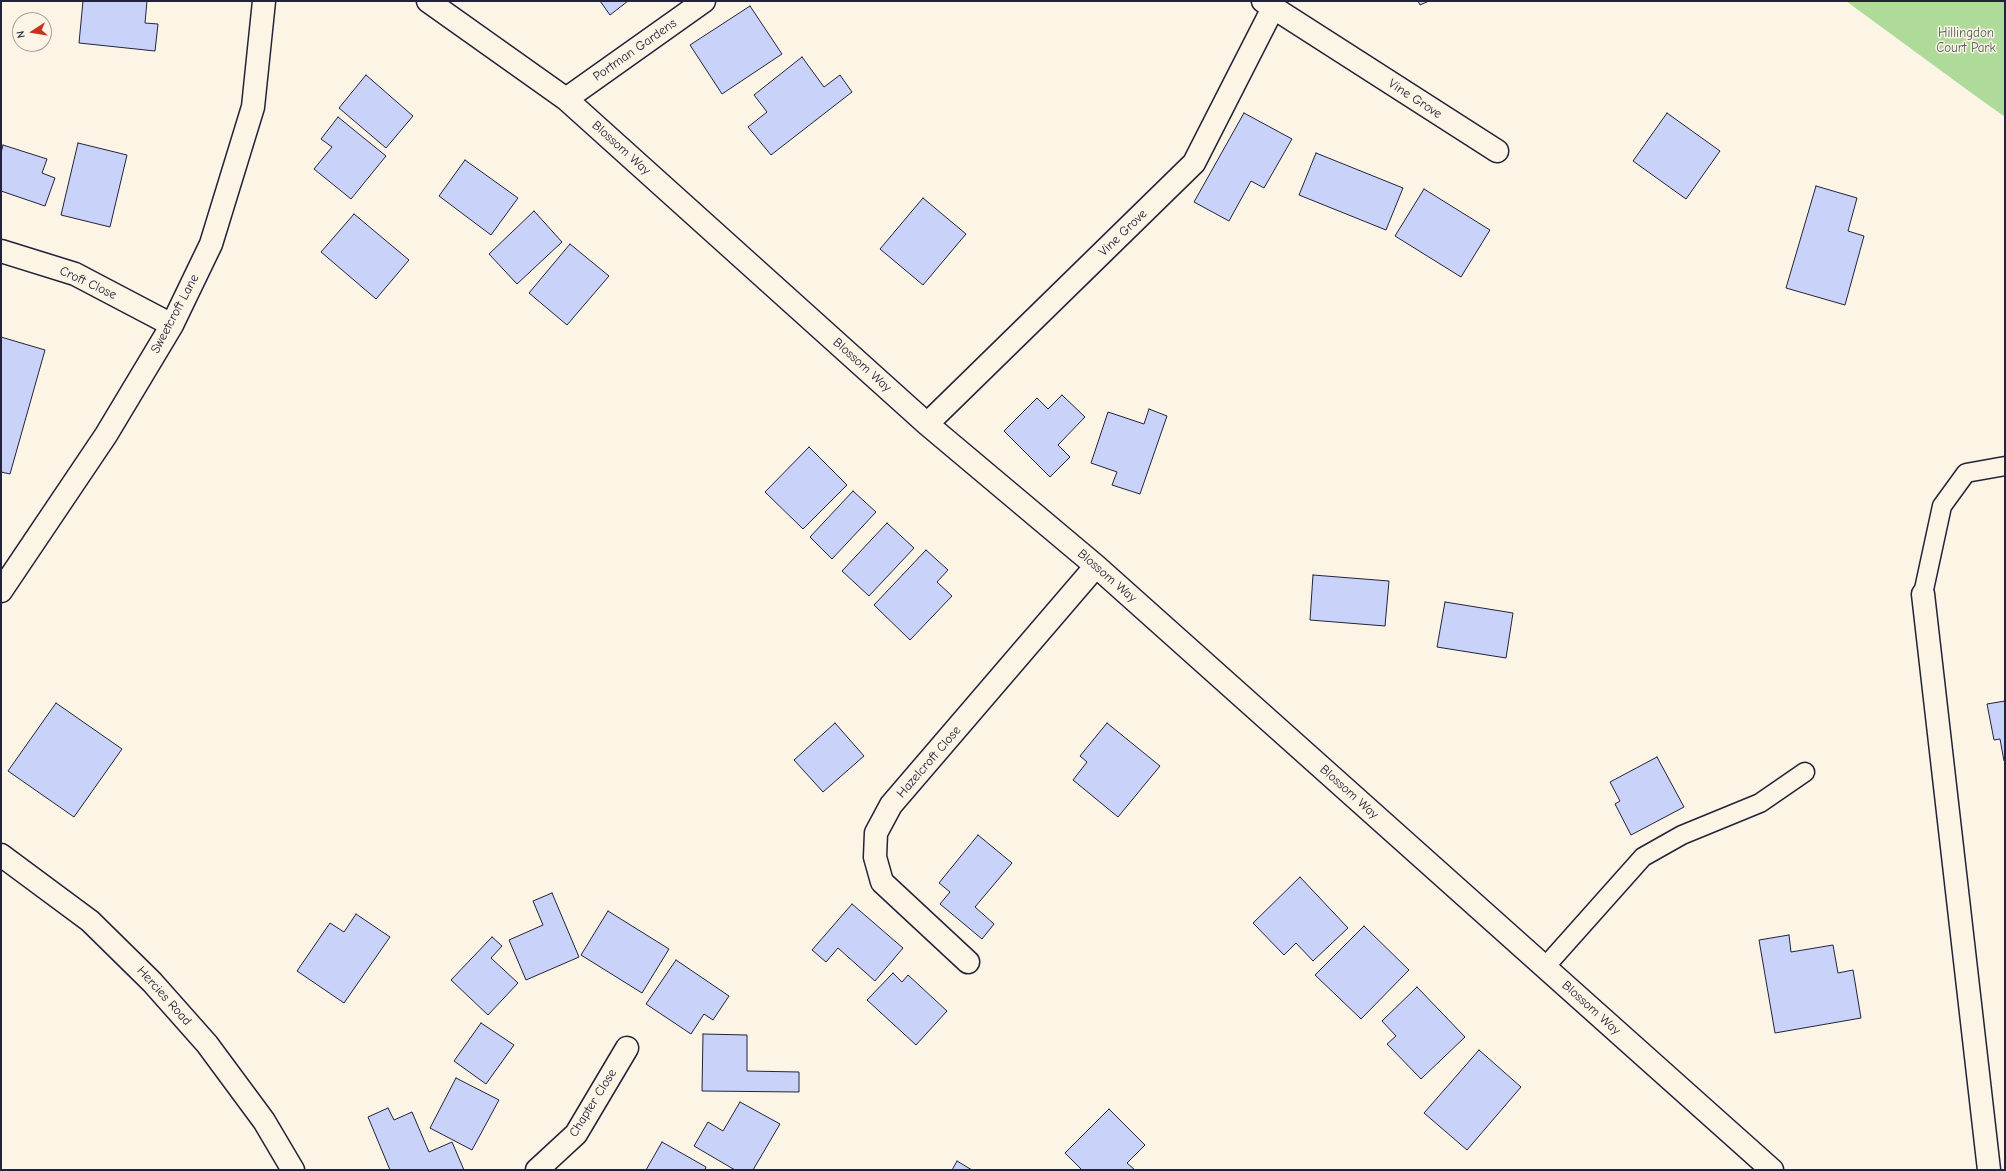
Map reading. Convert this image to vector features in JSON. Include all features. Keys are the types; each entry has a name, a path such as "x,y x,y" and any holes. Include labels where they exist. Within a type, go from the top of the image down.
{"street":[{"name":"Sweetcroft Lane","path":"1,591 106,435 172,325 211,244 253,108 264,1"},
{"name":"Blossom Way","path":"428,1 566,99 927,424 1096,566 1772,1170"},
{"name":"Portman Gardens","path":"566,99 704,1"},
{"name":"Vine Grove","path":"927,424 1194,163 1268,5 1497,151"},
{"name":"Croft Close","path":"1,251 75,274 172,325"},
{"name":"Hazelcroft Close","path":"968,962 882,882 875,857 876,833 891,805 1096,566"},
{"path":"1923,594 1989,1170"},
{"name":"Hercies Road","path":"1,855 90,921 152,982 216,1057 264,1121 293,1170"},
{"name":"Chapter Close","path":"537,1170 576,1134 627,1048"}],"lane":[{"path":"1923,594 1942,506 1966,473 2005,466"},
{"path":"1545,967 1643,857 1682,835 1760,803 1805,772"}],"green space":[{"name":"Hillingdon Court Park","path":"1846,1 2005,1 2005,117 1966,89"}],"building":[{"path":"83,1 147,1 145,23 158,24 155,51 79,43"},
{"path":"600,1 628,1 610,15"},
{"path":"1418,1 1429,1 1420,5"},
{"path":"750,6 782,54 722,94 690,45"},
{"path":"802,57 824,87 840,75 852,92 771,155 748,127 767,112 754,95"},
{"path":"366,75 413,116 386,148 339,108"},
{"path":"1244,113 1292,139 1264,188 1251,181 1229,221 1194,202"},
{"path":"1667,113 1720,151 1686,199 1633,161"},
{"path":"338,117 386,156 351,199 314,169 332,147 321,139"},
{"path":"78,143 127,155 110,227 61,215"},
{"path":"3,145 47,159 42,173 55,178 45,206 1,191 1,153"},
{"path":"1316,153 1403,188 1386,230 1299,195"},
{"path":"465,160 518,198 491,235 439,196"},
{"path":"1816,186 1857,198 1848,231 1864,236 1845,305 1786,288"},
{"path":"1424,189 1490,230 1461,277 1395,236"},
{"path":"923,198 966,234 923,285 880,249"},
{"path":"534,211 562,242 517,284 489,254"},
{"path":"354,214 409,260 376,299 321,252"},
{"path":"570,244 609,276 567,325 529,293"},
{"path":"1,337 45,350 10,474 1,472"},
{"path":"1062,395 1085,417 1058,445 1070,457 1050,477 1004,431 1037,398 1048,409"},
{"path":"1149,409 1167,416 1140,494 1112,485 1117,472 1091,463 1108,412 1144,424"},
{"path":"809,447 847,485 803,529 765,492"},
{"path":"853,491 876,512 832,559 810,537"},
{"path":"887,523 914,548 869,596 842,571"},
{"path":"926,550 948,570 937,582 952,596 910,640 874,605"},
{"path":"1313,575 1389,581 1385,626 1310,620"},
{"path":"1445,602 1513,613 1506,658 1437,647"},
{"path":"2005,701 2004,761 2000,739 1994,740 1987,704"},
{"path":"56,703 122,749 74,817 8,771"},
{"path":"835,723 864,756 823,792 794,760"},
{"path":"1107,723 1160,766 1118,817 1073,780 1087,762 1080,756"},
{"path":"1657,757 1684,807 1631,835 1615,804 1620,801 1610,782"},
{"path":"978,835 1012,863 975,907 994,924 982,939 940,904 950,892 939,883"},
{"path":"1300,877 1348,928 1313,961 1296,943 1284,955 1253,923"},
{"path":"552,893 579,957 526,980 509,940 543,925 533,901"},
{"path":"852,904 903,948 875,981 838,948 826,962 812,950"},
{"path":"608,911 669,949 642,993 581,955"},
{"path":"356,914 390,937 344,1003 297,971 330,923 344,932"},
{"path":"1364,926 1409,970 1361,1019 1315,975"},
{"path":"1789,935 1791,952 1833,945 1838,973 1853,970 1861,1018 1775,1033 1759,940"},
{"path":"492,937 502,946 491,958 518,983 488,1015 451,980"},
{"path":"676,960 729,996 713,1020 704,1014 691,1034 646,1004"},
{"path":"893,973 902,982 908,975 947,1011 916,1045 867,1000"},
{"path":"1417,987 1465,1037 1421,1079 1387,1044 1396,1036 1382,1021"},
{"path":"481,1023 514,1045 486,1084 454,1061"},
{"path":"703,1034 747,1035 747,1071 799,1072 799,1092 702,1091"},
{"path":"1479,1050 1521,1087 1467,1150 1424,1113"},
{"path":"456,1078 499,1100 472,1150 430,1128"},
{"path":"740,1102 780,1124 753,1170 735,1170 694,1146 708,1122 723,1131"},
{"path":"388,1108 394,1120 412,1112 429,1152 452,1142 464,1170 390,1170 368,1117"},
{"path":"1109,1109 1145,1145 1127,1163 1135,1170 1082,1170 1065,1153"},
{"path":"662,1142 706,1167 705,1170 646,1170"},
{"path":"957,1161 972,1170 952,1170"}]}
